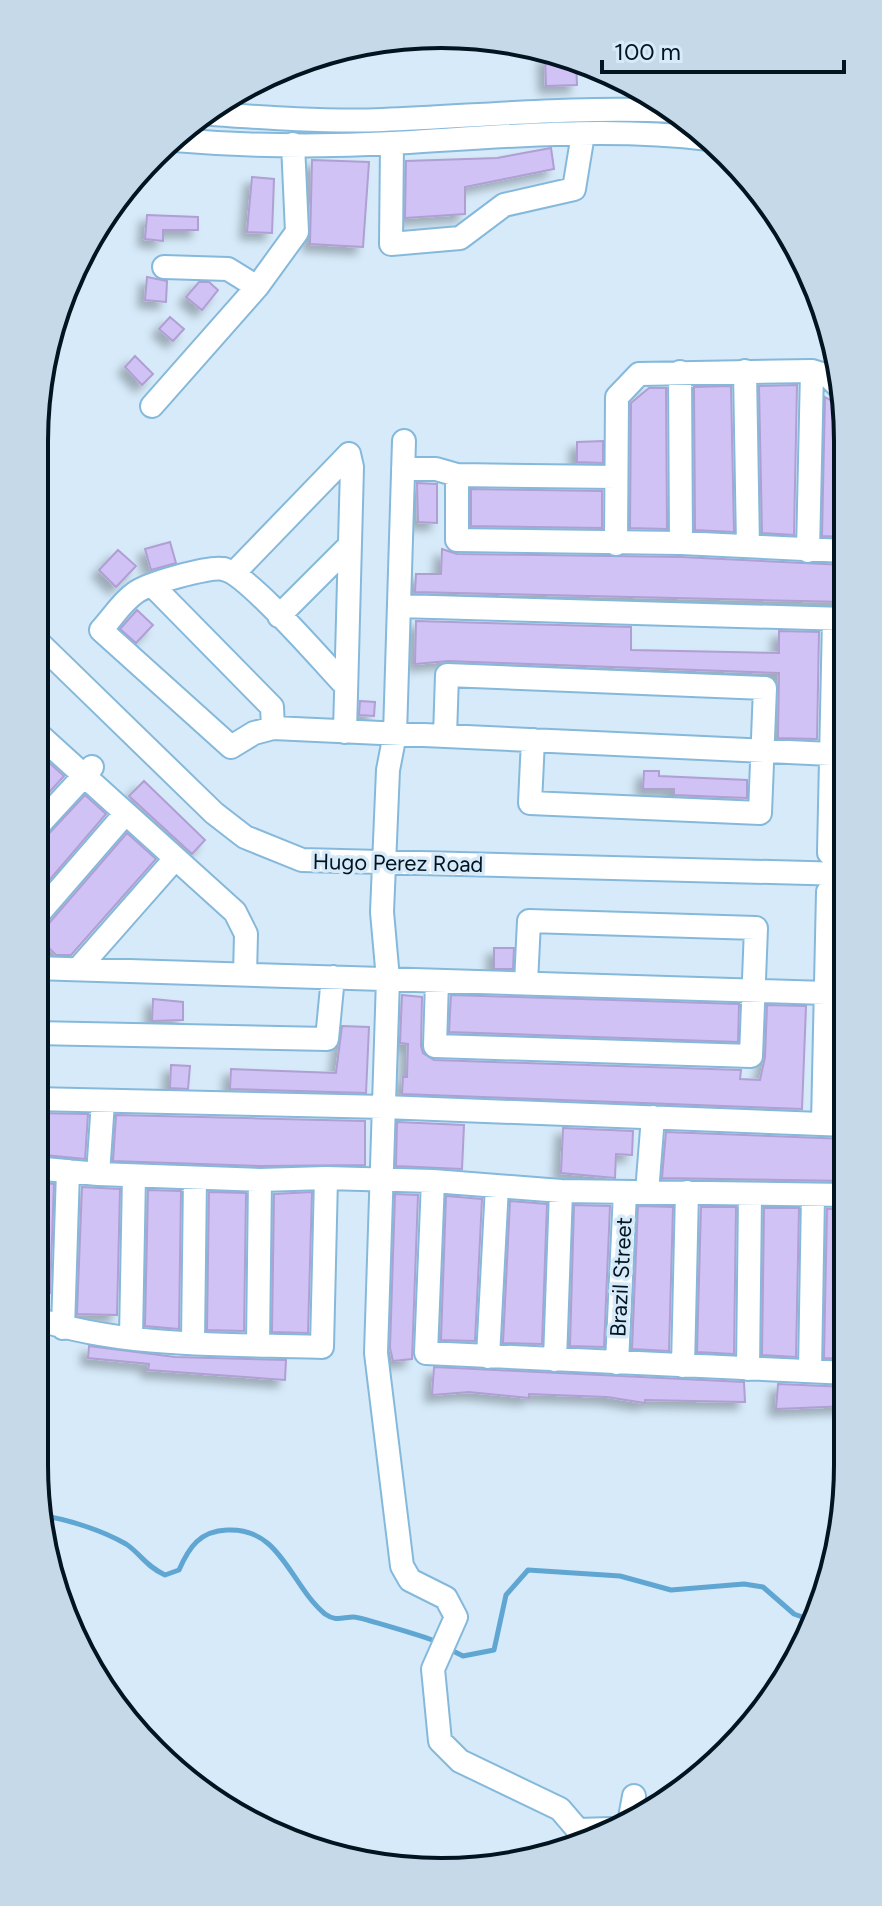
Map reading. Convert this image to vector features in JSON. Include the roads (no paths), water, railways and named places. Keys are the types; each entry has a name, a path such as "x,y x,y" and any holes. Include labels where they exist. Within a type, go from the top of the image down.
{"street":[{"path":"222,115 300,120 382,120 517,111 654,111"},
{"path":"188,140 293,144 392,143 505,134 665,133 688,136"},
{"path":"392,143 391,244 460,238 504,205 574,189 583,134"},
{"path":"152,406 257,287 297,232 293,144"},
{"path":"164,267 228,269 257,287"},
{"path":"745,371 748,546"},
{"path":"808,551 812,371"},
{"path":"616,544 617,397 639,374 812,371 828,376"},
{"path":"680,372 681,543"},
{"path":"404,441 395,734 400,770 391,862 397,913 388,979 376,1353 402,1566 410,1580 446,1598 456,1617 433,1669 440,1741 460,1761 560,1809 577,1833"},
{"path":"234,573 349,454 352,467 345,732"},
{"path":"403,469 436,469 457,475 616,477"},
{"path":"457,475 457,540 681,543 834,551"},
{"path":"279,616 350,545"},
{"path":"344,684 234,573 222,568 152,585 135,593 101,630 231,747 254,733 273,728 831,754"},
{"path":"152,585 272,707 273,728"},
{"path":"399,606 834,619"},
{"name":"Hugo Perez Road","path":"48,652 214,813 245,837 302,860 834,874"},
{"path":"445,736 447,675 765,688 760,813 530,803 533,740"},
{"path":"829,853 834,709"},
{"path":"48,741 88,771 125,814 242,921 246,934 245,974"},
{"path":"48,815 88,771"},
{"path":"48,903 125,814"},
{"path":"78,969 174,860"},
{"path":"823,1123 828,892"},
{"path":"437,981 435,1046 751,1056 756,928 529,921 526,983"},
{"path":"48,968 826,993"},
{"path":"48,1033 327,1039 333,977"},
{"path":"48,1100 384,1107 834,1124"},
{"path":"98,1174 103,1102"},
{"name":"Brazil Street","path":"617,1363 636,1192 653,1117"},
{"path":"48,1169 260,1180 433,1181 561,1191 834,1195"},
{"path":"63,1328 68,1171"},
{"path":"131,1337 134,1176"},
{"path":"193,1341 195,1178"},
{"path":"48,1323 63,1328 131,1337 322,1347 326,1178"},
{"path":"258,1345 260,1180"},
{"path":"433,1181 426,1353 834,1372"},
{"path":"488,1357 497,1186"},
{"path":"555,1360 561,1191"},
{"path":"683,1366 687,1192"},
{"path":"810,1371 813,1195"},
{"path":"748,1369 750,1196"},
{"path":"632,1808 634,1796"}],"waterway":[{"path":"51,1518 117,1539 165,1575 179,1570 191,1548 210,1533 227,1530 245,1532 273,1548 325,1614 336,1618 359,1618 437,1642"},
{"path":"449,1649 463,1656 494,1650 506,1595 528,1570 620,1576 671,1590 744,1584 763,1587 794,1614 803,1617"}]}
